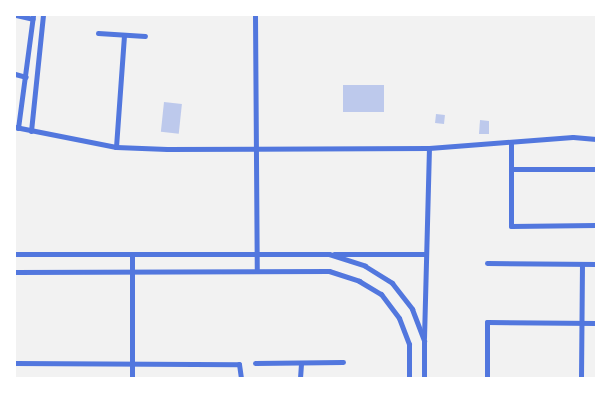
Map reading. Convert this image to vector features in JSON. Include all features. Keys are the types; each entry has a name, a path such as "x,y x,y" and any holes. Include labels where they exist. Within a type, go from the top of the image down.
{"street":[{"path":"16,15 33,17 26,77 17,127 31,131 116,147 258,150 429,148 511,144 574,138 596,139"},
{"path":"31,131 43,15"},
{"path":"255,15 258,150 256,271"},
{"path":"98,33 145,36"},
{"path":"116,147 124,35"},
{"path":"15,74 26,77"},
{"path":"511,144 511,226 596,225"},
{"path":"424,378 429,148"},
{"path":"511,169 596,169"},
{"path":"15,254 132,256 426,254"},
{"path":"329,254 365,266 392,283 412,310 424,341"},
{"path":"132,256 132,378"},
{"path":"487,263 596,264"},
{"path":"581,378 582,264"},
{"path":"15,272 329,271 359,281 381,294 399,318 409,344 409,378"},
{"path":"487,378 487,322 596,323"},
{"path":"255,363 343,362"},
{"path":"15,363 239,364 241,378"},
{"path":"300,378 301,363"}],"building":[{"path":"343,85 384,85 384,112 343,112"},
{"path":"164,102 182,104 179,134 161,132"},
{"path":"436,114 445,115 444,124 435,123"},
{"path":"480,120 489,121 489,134 479,134"}]}
